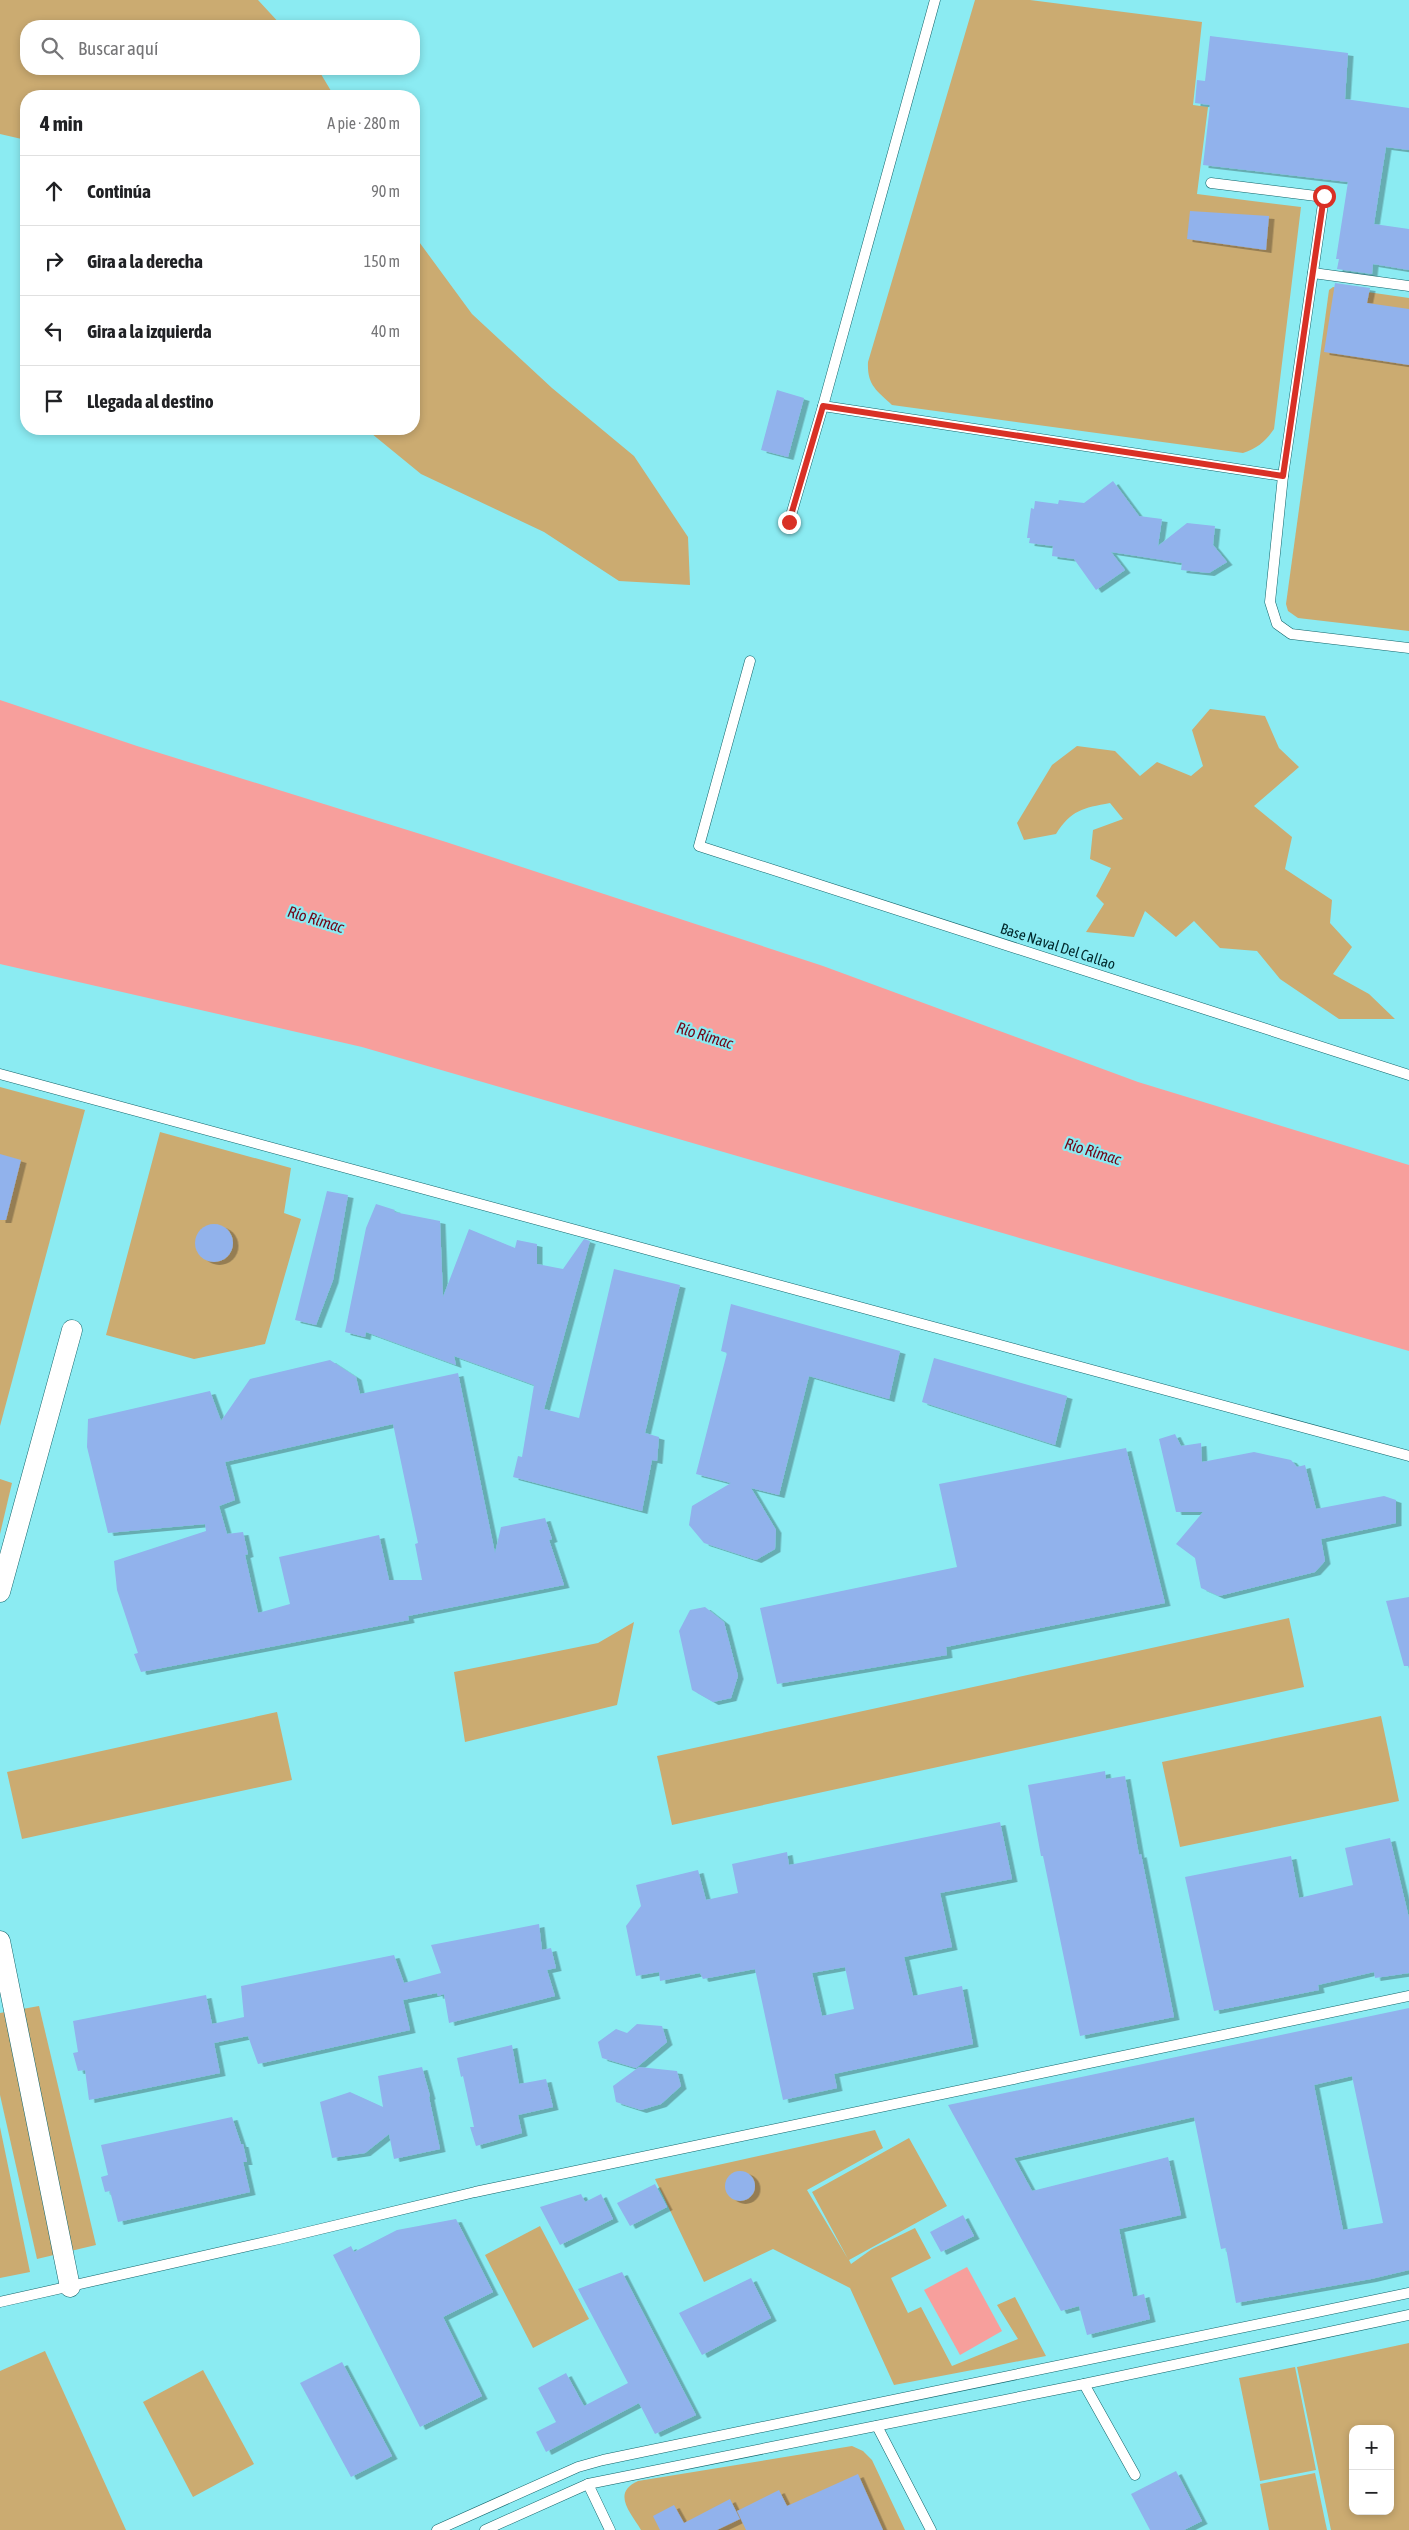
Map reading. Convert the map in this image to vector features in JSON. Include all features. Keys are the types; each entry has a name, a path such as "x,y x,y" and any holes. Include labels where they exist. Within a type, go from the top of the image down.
{"street":[{"path":"0,1592 72,1330"},
{"path":"0,1942 70,2287"}],"lane":[{"path":"789,522 935,0"},
{"path":"1211,183 1324,196 1283,476 1270,602 1276,624 1291,634 1409,648"},
{"path":"1313,273 1409,286"},
{"path":"823,406 1283,476"},
{"name":"Base Naval Del Callao","path":"750,661 699,846 1409,1075"},
{"path":"0,1074 1409,1456"},
{"path":"0,2302 474,2192 1409,1996"},
{"path":"438,2530 578,2467 603,2460 1409,2293"},
{"path":"486,2530 588,2484 1084,2384 1409,2315"},
{"path":"1084,2384 1135,2475"},
{"path":"877,2426 931,2530"},
{"path":"588,2484 610,2530"}],"shaded area":[{"path":"0,0 258,0 276,20 20,20 20,75 322,75 330,90 20,90 20,139 0,134"},
{"path":"975,0 1030,0 1202,22 1193,105 1208,107 1197,194 1301,207 1274,429 1257,447 1243,453 892,405 871,382 868,362"},
{"path":"420,243 472,314 552,388 634,456 688,537 690,585 619,581 544,532 421,474 373,435 420,435"},
{"path":"1333,287 1409,298 1409,631 1298,618 1288,611 1286,604 1329,290"},
{"path":"1210,709 1265,716 1279,748 1299,767 1254,806 1292,837 1285,869 1332,900 1330,923 1352,947 1333,974 1369,994 1395,1019 1339,1019 1280,979 1257,951 1220,948 1194,921 1176,937 1145,911 1134,937 1086,932 1104,904 1096,896 1111,868 1090,859 1093,830 1123,819 1110,803 1078,811 1067,820 1056,834 1024,840 1017,823 1052,765 1077,746 1115,751 1140,776 1157,762 1191,776 1203,766 1192,730"},
{"path":"0,1087 85,1110 0,1426"},
{"path":"160,1132 291,1168 284,1213 301,1219 265,1344 194,1359 106,1335"},
{"path":"0,1479 12,1483 0,1534"},
{"path":"1289,1618 1304,1687 672,1825 657,1756"},
{"path":"634,1622 617,1705 465,1742 454,1672 598,1643"},
{"path":"277,1712 292,1780 22,1839 7,1772"},
{"path":"1381,1716 1399,1801 1180,1847 1162,1762"},
{"path":"39,2006 96,2245 37,2259 0,2095 0,2013"},
{"path":"0,2127 30,2272 0,2278"},
{"path":"875,2130 883,2148 807,2190 848,2259 812,2192 909,2138 947,2206 849,2260 851,2264 872,2249 915,2228 931,2258 891,2278 908,2313 921,2307 952,2366 1018,2339 997,2305 1015,2297 1046,2356 894,2385 850,2288 773,2249 704,2282 655,2179"},
{"path":"540,2226 589,2319 533,2348 485,2255"},
{"path":"1409,2343 1409,2530 1331,2530 1297,2367"},
{"path":"45,2351 126,2530 0,2530 0,2371"},
{"path":"1295,2367 1316,2470 1260,2481 1239,2378"},
{"path":"203,2370 254,2464 193,2497 143,2402"},
{"path":"852,2446 863,2451 872,2460 905,2530 641,2530 629,2510 624,2497 630,2486 638,2481"},
{"path":"1315,2473 1327,2530 1269,2530 1260,2484"}],"water":[{"name":"Río Rímac","path":"0,700 137,746 446,842 823,966 1138,1082 1409,1165 1409,1351 362,1047 0,964"},
{"path":"967,2267 1002,2331 960,2355 924,2290"}],"building":[{"path":"1210,36 1348,53 1345,99 1409,108 1409,150 1386,147 1374,224 1409,229 1409,270 1373,264 1372,274 1337,269 1339,259 1336,259 1348,182 1203,165 1210,105 1195,103 1197,80 1205,81"},
{"path":"1190,211 1269,216 1266,250 1187,239"},
{"path":"1335,283 1370,288 1367,303 1409,309 1409,365 1324,352"},
{"path":"777,390 804,398 788,457 761,450"},
{"path":"1113,481 1139,516 1162,519 1158,546 1187,523 1215,526 1213,545 1227,562 1209,573 1181,570 1182,563 1111,552 1125,570 1096,590 1074,559 1052,556 1053,546 1029,543 1030,538 1027,538 1031,508 1034,509 1035,501 1058,504 1059,500 1084,503"},
{"path":"0,1154 21,1160 6,1220 0,1220"},
{"path":"327,1191 348,1195 333,1280 316,1325 295,1320"},
{"path":"376,1204 395,1210 394,1212 440,1221 443,1297 469,1229 515,1248 517,1240 537,1244 537,1264 563,1269 584,1239 590,1241 544,1409 579,1418 614,1269 680,1285 645,1433 659,1437 657,1461 652,1460 642,1511 513,1477 518,1456 522,1457 534,1385 454,1356 456,1365 366,1332 365,1337 345,1332 366,1228"},
{"path":"214,1224 228,1229 233,1243 228,1257 214,1262 200,1257 195,1243 200,1229"},
{"path":"731,1304 900,1351 889,1399 809,1376 779,1495 751,1488 776,1530 775,1549 756,1560 704,1543 689,1525 692,1506 731,1483 696,1474 727,1353 721,1351"},
{"path":"934,1358 1067,1396 1055,1445 922,1402"},
{"path":"330,1360 356,1377 360,1394 458,1373 495,1553 501,1527 545,1518 552,1539 549,1540 564,1585 408,1616 409,1620 141,1672 134,1654 138,1653 117,1590 114,1561 206,1531 205,1524 108,1533 87,1447 88,1419 210,1391 221,1421 250,1379","holes":["393,1424 418,1543 415,1544 422,1580 389,1580 379,1535 279,1557 290,1604 258,1613 245,1555 248,1554 243,1532 227,1534 219,1506 235,1500 225,1462"]},
{"path":"1175,1434 1181,1446 1201,1443 1202,1462 1254,1452 1291,1460 1297,1467 1305,1465 1316,1509 1384,1496 1396,1500 1396,1523 1321,1539 1325,1561 1315,1572 1219,1596 1201,1588 1195,1558 1176,1544 1203,1512 1176,1512 1159,1439"},
{"path":"1126,1448 1165,1603 946,1647 947,1655 777,1684 760,1608 957,1567 939,1484"},
{"path":"1409,1597 1409,1666 1404,1666 1386,1601"},
{"path":"705,1607 724,1622 738,1676 731,1698 713,1702 692,1690 679,1631 690,1610"},
{"path":"1105,1771 1106,1779 1125,1776 1139,1855 1141,1854 1174,2017 1080,2036 1043,1856 1041,1856 1028,1785"},
{"path":"1000,1822 1012,1879 940,1893 952,1947 904,1957 913,1996 962,1986 973,2044 834,2074 837,2088 783,2100 755,1969 703,1979 700,1973 660,1981 659,1972 636,1976 626,1926 641,1906 636,1885 698,1870 706,1900 738,1893 732,1864 787,1852 789,1865","holes":["845,1967 854,2009 822,2016 812,1973"]},
{"path":"1390,1838 1409,1918 1409,1973 1375,1978 1374,1972 1318,1985 1319,1990 1214,2011 1185,1877 1291,1856 1299,1898 1353,1885 1345,1848"},
{"path":"539,1924 542,1950 551,1948 556,1968 547,1970 555,1996 449,2023 444,1994 438,1996 437,1993 403,2000 410,2030 258,2064 248,2036 214,2043 220,2073 89,2100 85,2070 78,2071 73,2053 78,2052 73,2021 206,1995 212,2024 244,2017 241,1986 394,1955 404,1983 441,1973 431,1945"},
{"path":"1409,2008 1409,2270 1371,2279 1236,2303 1226,2248 1221,2249 1194,2117 1014,2158 1032,2191 1168,2157 1181,2215 1119,2229 1133,2297 1144,2294 1150,2319 1087,2335 1079,2306 1061,2311 948,2105","holes":["1352,2076 1383,2223 1343,2230 1314,2085"]},
{"path":"637,2024 662,2026 667,2042 636,2068 602,2058 598,2042 616,2029 627,2033"},
{"path":"512,2045 519,2084 546,2079 553,2107 518,2115 522,2133 476,2146 470,2127 474,2127 463,2076 461,2077 457,2058"},
{"path":"422,2067 430,2096 440,2149 394,2159 389,2134 365,2153 332,2158 320,2102 350,2092 383,2107 378,2076"},
{"path":"639,2067 677,2071 681,2086 661,2104 641,2110 616,2102 613,2086"},
{"path":"232,2117 241,2144 243,2144 247,2162 243,2162 250,2192 118,2222 110,2191 105,2192 101,2177 108,2175 101,2145"},
{"path":"740,2171 751,2175 755,2186 751,2197 740,2201 729,2197 725,2186 729,2175"},
{"path":"655,2184 667,2207 630,2226 617,2203"},
{"path":"581,2194 585,2202 601,2194 613,2219 560,2245 540,2207"},
{"path":"963,2215 974,2236 941,2252 930,2232"},
{"path":"456,2219 493,2292 443,2317 482,2396 420,2427 333,2255 351,2246 354,2252 397,2230"},
{"path":"622,2272 696,2415 655,2434 639,2403 546,2452 536,2432 556,2422 538,2388 566,2373 584,2406 628,2383 578,2289"},
{"path":"751,2278 771,2318 702,2355 679,2313"},
{"path":"342,2362 392,2456 351,2477 300,2383"},
{"path":"1176,2471 1202,2521 1184,2530 1150,2530 1131,2494"},
{"path":"858,2474 883,2530 746,2530 737,2511 779,2490 787,2506"},
{"path":"730,2499 740,2519 717,2530 660,2530 653,2516 674,2505 684,2523"}],"route":[{"path":"789,522 823,406 1283,476 1324,196"}]}
